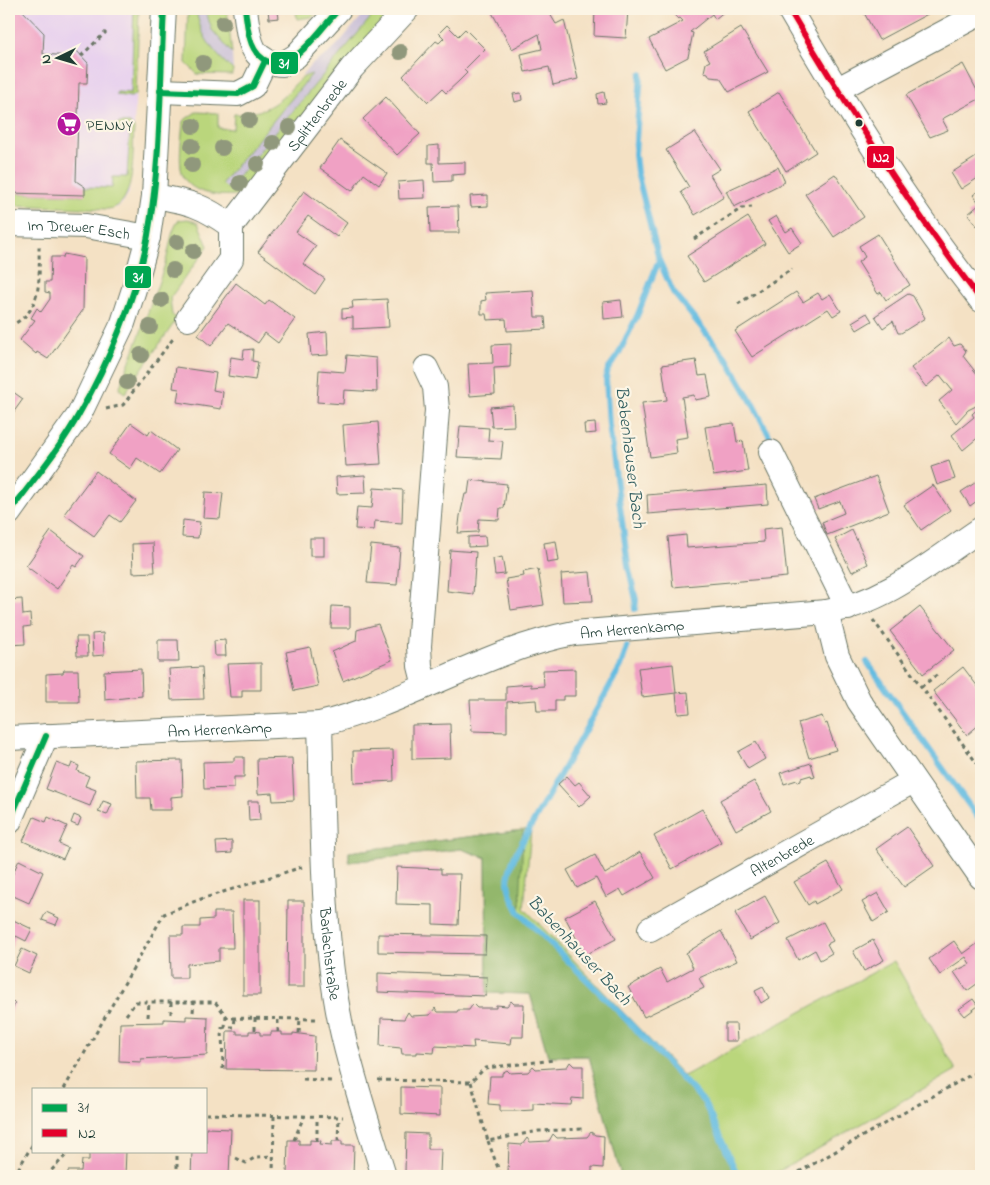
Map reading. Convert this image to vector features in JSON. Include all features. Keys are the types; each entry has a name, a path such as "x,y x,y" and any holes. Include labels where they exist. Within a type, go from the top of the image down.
{"street":[{"path":"9,513 79,416 123,323 148,237 154,196 164,9"},
{"path":"245,9 250,41 254,51 265,61 283,64 290,62 339,9"},
{"name":"Splittenbrede","path":"231,226 352,68 407,9"},
{"path":"789,9 836,90 910,204 981,300"},
{"path":"836,90 981,13"},
{"path":"160,91 238,94 254,86 265,61"},
{"path":"154,196 198,205 231,226 231,260 188,319"},
{"name":"Im Drewer Esch","path":"9,224 86,226 148,237"},
{"path":"425,686 420,666 419,646 437,410 435,386 426,368"},
{"path":"771,452 845,607 837,656 848,679 859,701 981,877"},
{"name":"Am Herrenkamp","path":"9,738 320,724 348,717 508,650 564,635 845,607 899,584 981,529"},
{"name":"Barlachstraße","path":"320,724 324,860 332,966 340,1019 365,1114 384,1176"},
{"path":"9,822 46,736"},
{"name":"Altenbrede","path":"650,929 913,781"}],"path":[{"path":"81,56 106,32"},
{"path":"694,239 742,208 752,207"},
{"path":"9,326 18,322 34,306 38,280 39,225"},
{"path":"738,304 792,269"},
{"path":"79,416 123,405 188,319"},
{"path":"845,607 921,687 981,770"},
{"path":"921,687 938,674"},
{"path":"65,1088 164,914 198,900 324,860"},
{"path":"126,1015 136,1002 215,1002 228,1018 340,1019"},
{"path":"148,1017 149,1002"},
{"path":"171,1002 171,1014"},
{"path":"193,1012 194,1002"},
{"path":"223,1069 222,1028 225,1026 226,1015"},
{"path":"225,1026 234,1029 235,1018"},
{"path":"255,1018 255,1031"},
{"path":"278,1018 278,1032"},
{"path":"299,1033 300,1018"},
{"path":"303,1079 470,1082 485,1068 554,1060"},
{"path":"792,1176 981,1069"},
{"path":"470,1082 501,1176"},
{"path":"208,1114 355,1118 365,1114"},
{"path":"273,1176 274,1116"},
{"path":"294,1140 304,1116"},
{"path":"317,1117 317,1141"},
{"path":"338,1141 339,1117"},
{"path":"488,1141 539,1131 582,1129"},
{"path":"14,1176 32,1145"},
{"path":"46,1176 69,1152"},
{"path":"176,1176 177,1152"},
{"path":"236,1158 246,1163 256,1157 273,1156"}],"shaded area":[{"path":"9,9 139,9 129,193 121,205 116,208 9,205"},
{"path":"196,9 205,9 212,30 232,53 233,70 211,49 200,29"},
{"path":"368,9 378,9 228,189 222,183 311,74 301,76 312,64 328,54 339,43"}],"green space":[{"path":"134,9 139,9 136,94 131,97 117,95 117,92 131,93"},
{"path":"188,9 196,9 208,43 233,70 232,75 197,74 186,63"},
{"path":"205,9 227,9 232,53 212,30"},
{"path":"320,9 312,17 297,19 296,11"},
{"path":"378,9 392,9 242,194 215,195 205,193 189,184 181,168 180,151 183,121 196,112 218,113 218,128 233,129 234,114 263,110 275,103 301,79 312,74 222,183 228,189"},
{"path":"118,123 130,123 134,128 131,176 124,199 117,206 108,209 9,205 9,193 84,195 85,187 112,188 113,177 127,177 130,130 115,129"},
{"path":"188,219 198,223 208,246 170,298 172,315 177,319 125,393 119,389 160,280 176,224 179,220"},
{"path":"531,829 524,908 684,1076 894,961 956,1070 783,1169 766,1176 621,1176 589,1056 548,1056 530,994 487,993 486,858 461,849 349,862 349,852"},
{"path":"523,830 520,910 702,1103 736,1176 621,1176 589,1056 548,1056 530,994 487,993 486,857 461,849 349,862 349,852"}],"building":[{"path":"9,9 21,9 44,33 43,54 69,56 72,50 76,50 88,63 87,83 79,83 76,181 85,187 85,195 9,193"},
{"path":"268,9 284,9 285,11 278,12 279,18 269,19"},
{"path":"490,9 547,9 556,24 564,20 578,79 553,85 549,67 525,72 521,54 542,49 539,34 512,49"},
{"path":"595,9 628,9 626,38 594,36"},
{"path":"669,9 726,10 715,19 712,14 690,32 693,33 688,57 665,69 649,39 683,21 680,18 678,19"},
{"path":"867,9 937,9 879,40 863,11"},
{"path":"447,25 458,36 465,29 485,49 464,70 467,73 459,81 446,93 442,89 428,102 403,76 436,41 439,43 444,38 439,33"},
{"path":"741,28 768,72 729,92 720,78 710,77 708,73 704,72 706,63 710,61 704,51"},
{"path":"963,64 981,98 942,119 948,130 930,137 906,95"},
{"path":"604,92 606,103 598,104 597,94"},
{"path":"779,92 816,152 786,171 749,111"},
{"path":"521,93 522,100 515,102 513,94"},
{"path":"386,97 420,134 397,155 363,119"},
{"path":"695,132 720,169 710,175 724,197 695,215 681,192 689,187 666,150"},
{"path":"340,140 387,173 379,185 364,174 352,191 320,168"},
{"path":"439,145 439,163 465,162 465,174 452,175 452,181 434,182 433,163 428,163 428,146"},
{"path":"981,154 981,176 961,189 951,173"},
{"path":"778,167 785,182 734,207 726,191"},
{"path":"835,174 864,217 834,237 805,194"},
{"path":"424,180 425,198 399,199 398,182"},
{"path":"981,189 981,223 977,226 968,214 980,204 973,195"},
{"path":"304,191 347,223 337,237 308,216 296,232 316,246 303,264 325,279 315,294 258,252"},
{"path":"488,195 488,206 471,207 470,196"},
{"path":"458,206 459,233 430,233 429,207"},
{"path":"776,216 786,232 792,228 802,243 788,252 768,221"},
{"path":"748,217 765,244 704,282 687,256"},
{"path":"878,234 910,285 886,300 881,292 878,294 858,262 865,257 859,246"},
{"path":"64,254 84,258 83,310 48,359 37,352 36,354 20,340 35,320 31,318 37,308 41,312 50,299 50,293 45,292 45,282 50,282 51,257 63,257"},
{"path":"236,283 265,305 269,300 295,319 278,343 265,333 258,343 228,323 211,346 198,335"},
{"path":"533,290 535,317 545,317 546,329 507,331 506,319 487,320 486,314 481,314 481,301 486,300 485,293"},
{"path":"796,292 803,302 818,293 822,299 830,294 841,311 833,316 828,309 752,357 735,331"},
{"path":"908,294 913,296 925,318 901,333 898,333 893,321 883,328 875,316"},
{"path":"387,299 389,327 353,329 353,317 342,318 342,309 353,308 352,301"},
{"path":"621,300 623,317 604,319 603,302"},
{"path":"867,313 872,321 857,330 852,322"},
{"path":"327,332 328,355 311,356 309,334"},
{"path":"949,338 954,346 960,344 966,351 963,356 981,379 981,406 980,404 968,410 956,423 939,401 952,390 940,375 926,387 911,368"},
{"path":"511,344 510,367 494,368 495,394 470,396 468,364 493,363 492,345"},
{"path":"253,349 252,361 258,362 255,380 228,376 231,357 243,359 244,350"},
{"path":"347,355 376,358 377,392 344,390 343,404 317,402 319,370 345,372"},
{"path":"696,360 699,376 707,375 711,397 695,400 694,395 682,397 688,437 675,439 677,453 650,457 642,403 667,400 662,365"},
{"path":"176,367 216,373 213,390 223,392 221,409 177,402 179,389 173,388"},
{"path":"9,389 23,399 13,413 9,410"},
{"path":"513,405 514,426 492,427 490,407"},
{"path":"981,406 981,435 963,450 952,435 974,417 972,414"},
{"path":"378,422 381,464 346,466 343,425"},
{"path":"131,423 148,435 151,430 177,450 160,474 137,458 130,469 109,454"},
{"path":"595,423 596,433 585,434 584,424"},
{"path":"734,423 737,442 743,441 748,471 713,476 705,427"},
{"path":"460,426 489,428 488,440 503,441 501,459 457,457"},
{"path":"949,461 955,479 937,485 931,467"},
{"path":"96,471 136,501 120,522 110,515 94,536 64,514"},
{"path":"365,475 366,493 337,494 336,477"},
{"path":"876,476 889,511 827,535 822,522 844,513 840,501 818,509 814,499"},
{"path":"981,479 981,498 970,506 961,492"},
{"path":"470,480 507,484 504,508 500,508 499,520 479,519 478,532 458,533 460,516 465,494 468,494"},
{"path":"767,485 768,504 648,514 647,495"},
{"path":"933,485 950,510 921,530 904,505"},
{"path":"374,488 403,490 402,523 375,521 374,530 355,529 357,507 372,508"},
{"path":"205,492 223,493 220,519 203,518"},
{"path":"183,520 200,522 198,538 182,537"},
{"path":"782,527 787,577 673,587 668,537 686,535 687,548 764,542 763,529"},
{"path":"852,530 868,564 852,572 835,539"},
{"path":"51,531 84,556 76,567 73,565 57,589 26,566"},
{"path":"485,536 486,546 468,547 468,537"},
{"path":"310,538 324,538 324,556 310,556"},
{"path":"556,541 559,561 547,563 544,543"},
{"path":"153,543 155,572 133,573 132,544"},
{"path":"371,545 400,548 397,585 367,583"},
{"path":"450,550 476,552 473,594 447,591"},
{"path":"502,557 505,574 495,575 493,559"},
{"path":"538,569 544,605 511,610 506,579 524,576 523,572"},
{"path":"590,572 593,601 563,602 561,574"},
{"path":"22,599 23,615 30,614 31,626 24,627 25,644 10,645 9,600"},
{"path":"332,606 350,607 350,628 331,628"},
{"path":"920,607 954,650 923,674 890,631"},
{"path":"378,624 392,660 343,681 332,652 356,641 357,630"},
{"path":"103,633 104,655 93,656 92,634"},
{"path":"76,637 87,637 88,656 77,656"},
{"path":"158,640 178,640 179,662 158,662"},
{"path":"225,640 226,656 215,656 214,641"},
{"path":"310,647 318,686 294,691 286,652"},
{"path":"261,663 261,690 242,690 242,697 230,697 227,664"},
{"path":"673,664 676,693 642,697 638,668"},
{"path":"202,667 204,699 171,700 169,669"},
{"path":"963,667 981,691 981,723 967,735 933,691"},
{"path":"141,669 142,696 105,700 104,671"},
{"path":"575,669 575,696 563,696 563,700 555,700 555,711 537,711 536,700 507,702 507,732 472,731 470,700 506,700 506,686 531,684 531,687 544,686 543,670"},
{"path":"64,670 78,670 79,702 46,702 46,674 63,673"},
{"path":"688,692 690,713 678,714 676,693"},
{"path":"822,716 825,724 827,723 836,750 809,758 798,723"},
{"path":"450,724 451,758 412,759 412,725"},
{"path":"756,742 765,759 748,769 738,752"},
{"path":"393,750 394,781 354,783 353,751"},
{"path":"234,757 244,757 244,777 234,777 234,788 204,789 203,762 234,761"},
{"path":"292,758 294,800 273,801 272,793 258,794 257,759"},
{"path":"182,760 183,796 171,797 171,810 151,810 150,798 137,798 136,761"},
{"path":"56,763 70,768 72,763 79,766 77,771 89,776 85,786 96,790 90,806 46,789"},
{"path":"811,763 815,777 812,778 811,775 801,778 801,781 798,782 797,780 784,784 780,773"},
{"path":"567,776 575,785 579,782 591,796 579,807 558,784"},
{"path":"754,781 771,811 736,830 720,800"},
{"path":"103,801 112,804 107,815 98,812"},
{"path":"248,801 259,801 260,820 249,821"},
{"path":"702,809 721,842 672,869 654,836"},
{"path":"74,815 81,818 78,826 71,823"},
{"path":"34,817 46,822 48,817 67,826 59,844 68,848 63,859 23,841"},
{"path":"907,827 934,866 904,887 876,849"},
{"path":"232,841 232,853 217,854 216,842"},
{"path":"640,852 655,878 624,896 620,889 606,897 596,878 577,888 567,870 595,855 605,874"},
{"path":"19,860 43,872 29,903 9,894 9,882"},
{"path":"828,863 843,889 815,904 814,901 808,905 794,882"},
{"path":"397,867 441,869 441,874 460,874 458,925 433,924 433,905 396,904"},
{"path":"878,893 889,912 873,922 862,902"},
{"path":"765,896 780,923 750,940 735,913"},
{"path":"243,900 260,900 260,995 243,995"},
{"path":"288,901 304,901 304,987 287,987"},
{"path":"595,901 616,939 585,955 565,917"},
{"path":"46,912 59,918 56,925 42,920"},
{"path":"214,912 232,912 233,948 219,948 219,961 187,964 187,978 171,978 170,935 183,935 183,927 200,927 200,920 214,919"},
{"path":"9,918 32,929 26,941 16,936 9,952"},
{"path":"823,922 833,941 827,944 832,953 820,960 815,950 798,960 788,940"},
{"path":"721,931 737,961 699,978 704,988 644,1017 628,987 660,969 667,982 693,968 686,953"},
{"path":"378,934 486,936 485,954 378,952"},
{"path":"873,940 884,960 864,971 853,951"},
{"path":"954,941 963,954 981,941 981,981 967,991 954,972 970,964 966,957 940,975 929,959"},
{"path":"22,949 37,956 29,973 14,966"},
{"path":"378,973 487,977 486,996 378,992"},
{"path":"763,987 769,998 761,1003 755,991"},
{"path":"973,999 978,1006 965,1016 959,1009"},
{"path":"9,1001 15,1003 9,1018"},
{"path":"511,1001 514,1004 524,1004 523,1037 512,1037 511,1044 473,1041 474,1048 435,1046 434,1053 417,1052 417,1054 402,1054 401,1048 380,1046 381,1018 404,1019 408,1012 411,1016 430,1015 435,1008 438,1012 457,1012 458,1010 469,1010 473,1004 477,1008 496,1008 496,1005 507,1006"},
{"path":"186,1016 208,1017 207,1055 141,1059 141,1062 119,1061 120,1023 164,1022 164,1019 186,1020"},
{"path":"725,1024 736,1024 737,1041 725,1041"},
{"path":"227,1031 237,1031 237,1034 249,1034 249,1031 255,1031 260,1032 260,1035 282,1032 282,1035 293,1035 293,1033 315,1036 314,1070 226,1069"},
{"path":"570,1062 574,1066 583,1066 583,1099 572,1098 571,1105 533,1103 533,1110 516,1111 500,1111 500,1105 488,1104 490,1076 502,1076 502,1073 507,1070 510,1073 528,1072 533,1066 536,1069 567,1067"},
{"path":"401,1087 440,1088 440,1116 401,1114"},
{"path":"208,1128 231,1129 229,1176 191,1176 192,1152 208,1152"},
{"path":"591,1132 595,1135 604,1136 603,1168 592,1167 592,1175 554,1171 553,1176 520,1176 520,1174 508,1173 509,1144 522,1145 527,1138 530,1142 549,1141 553,1134 557,1138 587,1137"},
{"path":"406,1133 428,1134 428,1149 441,1149 440,1174 405,1173"},
{"path":"288,1140 299,1140 299,1144 310,1144 310,1140 321,1141 320,1144 332,1145 332,1141 342,1141 342,1145 354,1145 353,1176 287,1176"},
{"path":"89,1152 126,1152 125,1176 68,1176 68,1171 81,1171 82,1160 89,1160"}],"waterway":[{"path":"641,74 635,154 637,172 659,260 673,292 727,359 773,443"},
{"name":"Babenhauser Bach","path":"635,609 636,600 628,565 609,425 606,379 608,369 618,355 638,314 659,260"},
{"name":"Babenhauser Bach","path":"627,647 621,666 516,853 508,877 509,889 519,912 624,1017 704,1102 738,1176"},
{"path":"867,662 981,822"}],"transit line":[{"name":"31","path":"9,513 46,465 90,394 121,328 137,280 148,235 155,179 164,9"},
{"name":"31","path":"245,9 248,32 253,47 262,58 277,64 284,63 299,54 339,9"},
{"name":"N2","path":"789,9 880,157 929,229 981,300"},
{"name":"31","path":"160,91 238,94 253,86 265,61"},
{"name":"31","path":"9,822 46,736"}],"place":[{"name":"PENNY","path":"69,124"}]}
